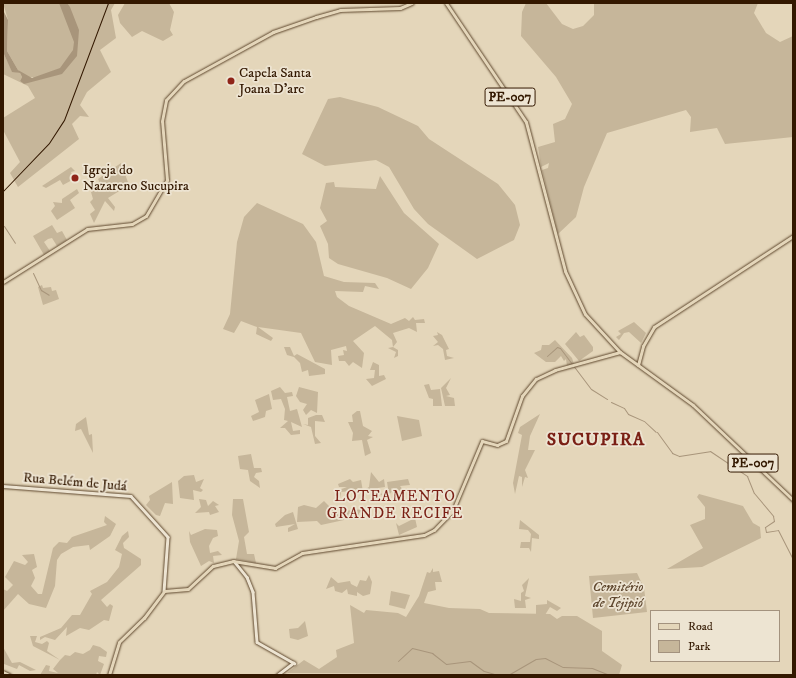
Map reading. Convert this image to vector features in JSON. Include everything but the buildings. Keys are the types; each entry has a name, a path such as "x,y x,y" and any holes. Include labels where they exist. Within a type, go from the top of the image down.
{"main road":[{"path":"3,282 87,230 130,224 146,216 167,180 162,121 166,100 184,81 273,32 316,17 340,10 400,8 412,3"},
{"name":"PE-007","path":"446,3 526,122 573,293 585,314 620,352 680,395 793,500"},
{"path":"638,365 643,346 654,327 793,236"},
{"path":"109,675 119,642 144,618 164,591 188,589 210,567 233,561 275,568 306,552 431,532 453,510 482,441 497,445 504,442 522,396 530,385 543,374 620,352"},
{"path":"3,672 9,675"}],"street":[{"name":"Rua Belém de Judá","path":"3,486 131,496 168,537 164,591"},
{"path":"233,561 246,577 253,592 257,642 294,663 278,675"}],"green space":[{"path":"3,3 115,3 111,10 116,38 100,50 111,72 87,92 80,105 89,117 80,116 72,124 79,139 18,187 10,173 20,162 3,130 3,118 35,98 28,86 3,74 3,52 12,71 20,73 22,77 20,81 24,84 34,77 26,77 18,70 7,51 8,20"},
{"path":"125,3 169,3 174,12 170,30 173,35 163,41 142,31 132,37 120,23 118,15"},
{"path":"526,3 546,3 562,24 573,29 583,26 594,15 594,3 758,3 754,13 766,33 780,42 793,36 793,137 725,144 717,128 690,132 691,117 686,110 607,133 584,187 576,217 558,234 542,170 548,168 549,163 541,167 538,147 555,142 553,124 565,119 572,104 556,77 521,36 522,12"},
{"path":"340,97 378,107 418,126 429,139 498,184 515,205 520,225 514,240 477,259 428,224 414,209 389,167 376,160 325,166 302,154 328,99"},
{"path":"121,163 129,185 108,198 115,207 114,211 105,201 94,223 90,214 95,210 90,202 93,199 91,192 101,185 98,179"},
{"path":"71,167 75,171 71,172 74,179 63,185 60,180 46,188 42,186"},
{"path":"380,176 404,213 439,244 428,268 411,289 387,278 338,264 329,258 328,244 320,226 327,221 320,208 326,183 334,182 335,187 376,189"},
{"path":"77,189 79,193 70,200 75,208 57,220 51,211 55,206 53,202 62,203 62,199"},
{"path":"257,203 303,224 316,242 324,276 344,282 375,283 379,289 365,286 363,292 335,291 337,297 349,306 391,324 405,318 409,321 413,317 415,320 424,319 425,323 416,323 417,332 409,328 393,333 397,342 393,347 392,340 375,326 353,341 364,353 362,368 353,362 349,366 345,361 339,361 338,356 344,355 343,350 347,351 346,346 331,350 332,365 315,362 301,333 258,327 273,338 271,341 256,334 257,327 241,321 234,333 223,329 230,314 237,242 244,217"},
{"path":"52,225 57,233 62,231 67,240 57,246 52,238 48,239 44,242 50,251 44,255 33,236"},
{"path":"42,285 43,288 51,287 52,291 56,290 59,299 43,305 38,287"},
{"path":"634,322 646,333 641,343 629,332 624,333 619,340 616,337 621,334 618,331"},
{"path":"437,332 442,335 449,349 446,350 447,356 454,358 445,360 443,349 438,345 433,346 438,342 433,336 438,335"},
{"path":"576,332 580,337 584,335 593,347 593,351 579,361 565,344"},
{"path":"555,340 572,358 574,364 567,366 566,359 564,361 561,356 555,362 546,362 534,353 541,350 542,345 549,345"},
{"path":"284,347 290,347 294,356 297,354 325,369 325,374 309,376 308,370 302,372 300,363 294,357 287,355"},
{"path":"393,347 398,350 398,356 394,358 396,352 388,348"},
{"path":"373,362 379,365 379,376 384,375 386,379 372,386 366,379 374,378 375,370 370,370"},
{"path":"451,378 446,388 450,395 446,396 454,398 455,406 445,406 441,388"},
{"path":"429,384 431,390 440,389 442,406 433,406 433,399 429,398 424,385"},
{"path":"280,387 285,393 292,392 293,396 287,397 290,411 297,409 302,427 291,422 293,431 300,430 300,434 291,435 285,428 280,428 288,421 284,420 285,409 281,399 273,400 271,391"},
{"path":"299,387 318,392 317,413 311,410 306,415 303,410 307,404 300,402 296,396"},
{"path":"269,394 272,409 266,411 265,417 253,421 251,416 259,412 255,400"},
{"path":"357,411 360,411 363,426 372,431 368,436 373,437 367,440 371,453 365,456 362,440 352,441 353,433 348,422 353,422 352,415"},
{"path":"540,414 530,436 528,450 535,450 525,470 528,478 525,477 522,487 522,477 519,476 515,494 513,483 522,435 518,433 520,427"},
{"path":"316,415 322,415 325,422 315,421 315,436 321,443 315,444 311,427 303,424 308,425 308,418"},
{"path":"397,416 419,420 422,436 402,441"},
{"path":"86,417 89,435 92,434 93,453 81,429 75,431 76,424"},
{"path":"251,454 254,468 261,468 262,472 256,473 254,477 259,481 260,488 250,481 248,470 240,469 238,456"},
{"path":"371,472 379,482 384,479 385,487 378,488 383,496 372,489 364,490 369,487"},
{"path":"194,475 196,482 204,479 200,488 203,490 201,492 193,490 194,500 180,498 178,481 184,476"},
{"path":"350,479 353,482 361,480 363,492 359,488 349,493 350,491 341,492 340,498 339,490 347,487 339,487 338,484"},
{"path":"408,479 410,485 400,486 404,491 393,490 389,495 387,482"},
{"path":"172,482 173,504 165,503 160,516 156,515 146,505 150,500 149,496"},
{"path":"699,494 743,506 753,523 760,527 761,538 702,567 667,569 703,548 690,525 705,519 705,507 697,497"},
{"path":"199,499 206,500 208,506 213,501 219,505 215,506 219,512 210,515 209,512 195,513 201,507"},
{"path":"233,499 243,499 249,532 244,537 247,554 254,554 256,563 236,559 239,541 232,515"},
{"path":"324,501 335,512 343,511 344,520 321,525 317,521 297,522 298,507 304,505 316,508"},
{"path":"365,509 359,513 359,520 346,520 343,511"},
{"path":"293,512 298,529 288,532 288,528 295,524 276,527 275,524 285,515"},
{"path":"105,516 116,524 110,536 90,550 89,545 73,547 61,554 57,560 55,586 46,608 29,604 18,594 3,611 3,589 7,591 13,585 5,577 14,561 25,565 28,562 22,555 34,554 37,567 32,570 35,578 31,586 38,594 42,594 53,548 59,542 67,543 72,537 107,525 104,522"},
{"path":"415,518 417,527 399,535 396,523 399,526"},
{"path":"520,520 539,535 539,539 532,538 531,552 529,548 520,548 521,542 530,542 531,534 528,530 519,529"},
{"path":"205,529 217,530 218,536 213,538 209,546 210,553 218,551 222,555 213,556 214,563 209,561 201,566 190,542 189,531 191,535"},
{"path":"128,531 129,537 123,543 124,548 141,559 141,565 101,600 107,607 110,604 113,606 109,621 104,620 89,630 80,628 66,636 67,627 55,640 45,637 40,640 40,637 61,628 72,615 80,615 92,594 90,591 107,582 119,567 122,554 115,550 122,536"},
{"path":"433,568 433,572 439,571 442,582 435,582 436,590 428,592 424,603 449,608 480,609 489,613 550,614 557,619 562,616 577,616 602,631 602,651 622,665 619,675 287,673 304,660 319,669 337,657 336,650 354,643 350,605 364,613 366,610 398,613 406,617 419,596 427,572 430,573"},
{"name":"Cemitério de Tejipió","path":"637,573 644,588 647,612 593,618 589,576"},
{"path":"369,575 372,582 370,594 363,596 357,592 357,596 348,594 347,589 342,593 335,591 334,586 326,589 331,577 338,583 350,581 351,584 357,587 360,580 366,581"},
{"path":"529,578 525,596 531,598 525,600 526,608 515,608 514,599 521,601 521,593 524,591 522,585"},
{"path":"391,591 410,595 405,609 389,605"},
{"path":"547,600 561,608 557,611 550,607 545,615 536,615 536,605 547,604"},
{"path":"305,621 308,636 298,640 290,638 289,629 298,628"},
{"path":"30,636 37,636 35,642 42,644 47,641 49,643 47,651 60,660 33,646"},
{"path":"93,645 100,647 107,652 106,657 99,656 98,661 104,664 100,675 97,672 96,675 40,675 46,665 50,666 49,671 58,673 53,669 65,655 70,656 75,652 83,654 90,650"},
{"path":"3,647 12,663 20,662 36,670 30,671 19,665 17,669 4,664"}],"shaded area":[{"path":"59,3 67,3 70,7 79,30 77,56 62,74 24,84 20,81 22,77 20,73 12,72 3,52 3,10 8,20 7,51 18,70 32,78 60,68 73,50 74,42"}],"waterway":[{"path":"4,226 15,243"},
{"path":"33,273 41,290 49,295"},
{"path":"547,356 557,347 560,348 591,389 607,399"},
{"path":"611,402 624,408 628,414 644,421 656,432"},
{"path":"657,432 672,453 679,456 710,451 747,476 754,493 773,516 774,521 765,527 766,532 778,530 793,560"},
{"path":"398,661 412,648 432,653 446,664 470,661 484,671 498,675"},
{"path":"508,675 536,659 545,658 563,667 592,668 609,675"}],"tram line":[{"path":"3,191 49,143 64,120 108,3"}],"place":[{"name":"Capela Santa Joana D'arc","path":"231,81"},
{"name":"Igreja do Nazareno Sucupira","path":"75,178"}],"district":[{"name":"SUCUPIRA","path":"596,440"},
{"name":"LOTEAMENTO GRANDE RECIFE","path":"395,504"}]}
